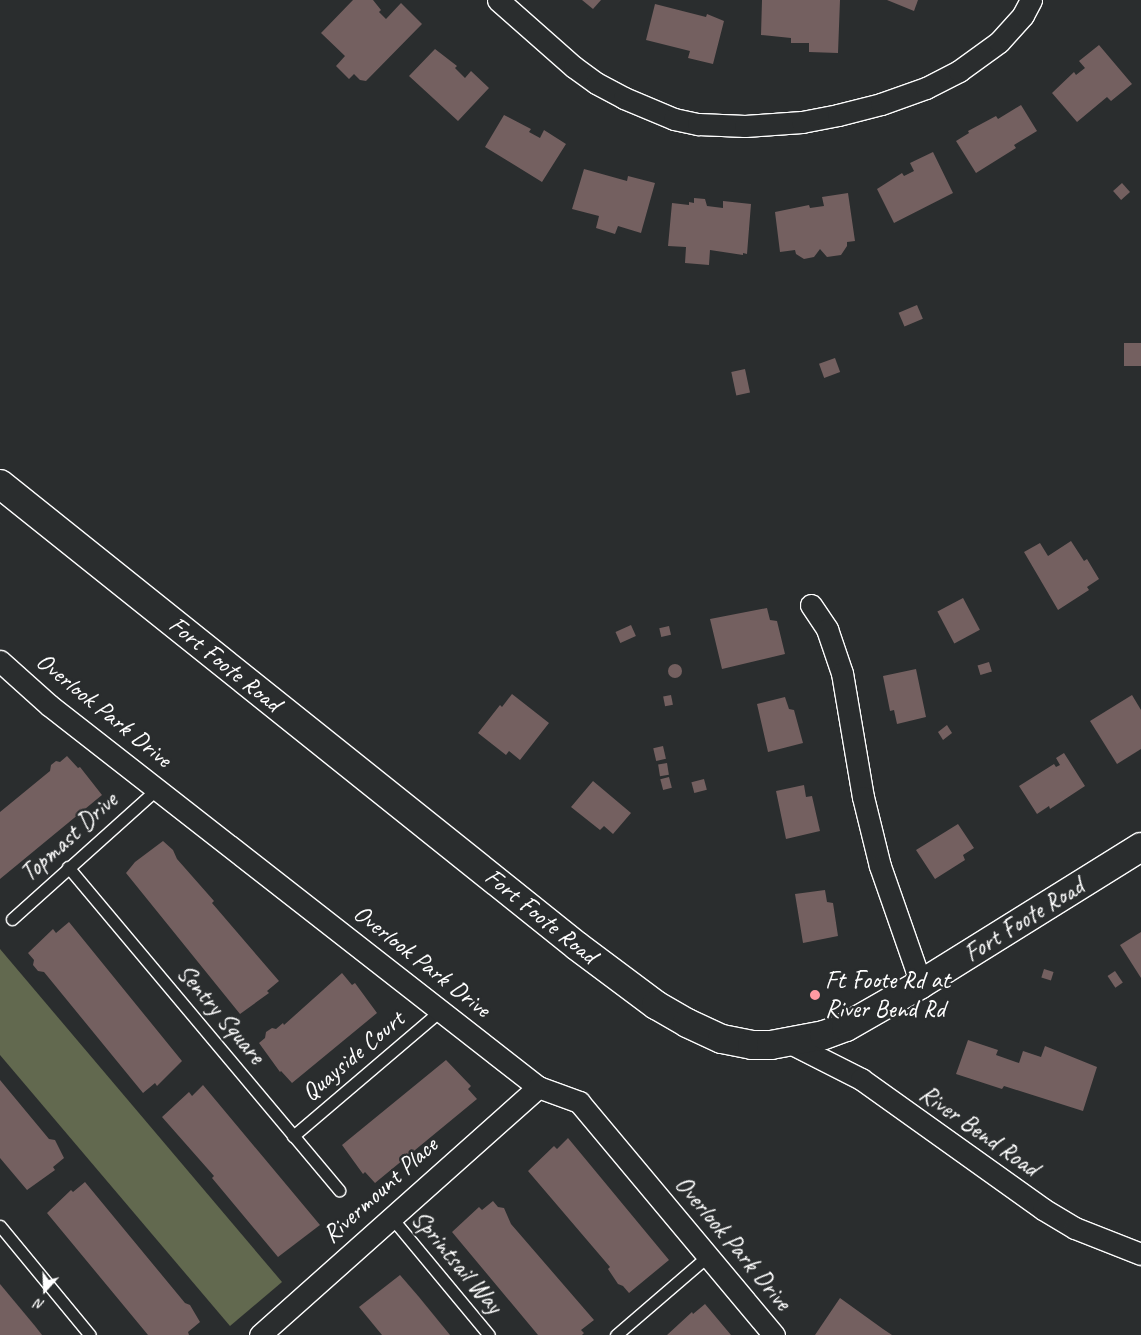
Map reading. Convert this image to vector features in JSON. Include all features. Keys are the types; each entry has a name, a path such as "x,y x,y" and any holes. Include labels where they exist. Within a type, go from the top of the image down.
{"street":[{"path":"498,0 574,67 596,83 624,98 674,119 698,124 745,126 802,122 838,115 881,104 926,88 959,71 999,42 1018,22 1031,0"},
{"name":"Fort Foote Road","path":"0,484 577,946 656,1005 686,1024 722,1039 752,1045 790,1043 846,1028 921,984 1141,847"},
{"path":"810,605 827,629 842,673 863,797 880,866 921,984"},
{"name":"Overlook Park Drive","path":"0,661 49,705 538,1086 579,1102 774,1335"},
{"name":"River Bend Road","path":"790,1043 841,1067 861,1079 1043,1209 1075,1228 1141,1254"},
{"name":"Rivermount Place","path":"273,1331 391,1217 538,1086"}],"lane":[{"name":"Topmast Drive","path":"12,919 68,867 158,789"},
{"name":"Sentry Square","path":"68,867 339,1190"},
{"name":"Quayside Court","path":"294,1136 441,1010"},
{"name":"Sprintsail Way","path":"391,1217 489,1335"},
{"path":"0,1226 90,1335"},
{"path":"616,1335 708,1256"}],"green space":[{"path":"0,949 282,1282 230,1326 0,1055"}],"building":[{"path":"353,0 373,0 381,10 379,12 386,19 401,3 422,24 366,81 360,80 354,74 349,79 336,66 345,56 321,33"},
{"path":"582,0 601,0 593,9"},
{"path":"762,0 840,0 838,53 809,52 809,43 791,43 791,38 761,35"},
{"path":"887,0 918,0 914,11"},
{"path":"655,4 706,17 707,14 724,21 713,64 688,58 690,51 646,40"},
{"path":"1099,45 1132,84 1111,101 1107,97 1077,122 1052,93 1074,72 1076,75 1085,68 1079,61"},
{"path":"435,49 457,66 455,68 465,78 471,71 489,88 458,121 409,76"},
{"path":"1021,105 1037,131 1014,145 1016,148 976,173 956,141 969,133 968,131 996,116 998,119"},
{"path":"504,115 531,129 529,132 540,138 544,130 566,144 542,182 485,147"},
{"path":"933,152 953,193 894,223 877,189 902,173 904,176 914,171 910,163"},
{"path":"584,169 627,181 628,176 655,183 641,233 618,226 615,234 596,228 599,216 572,209"},
{"path":"1122,183 1130,192 1121,200 1113,191"},
{"path":"848,193 855,241 847,242 847,246 841,255 827,257 820,249 814,257 804,259 796,254 795,250 780,252 775,212 809,205 810,208 824,206 822,197"},
{"path":"694,198 705,199 707,206 723,208 723,201 751,204 747,254 710,250 709,265 685,263 686,247 668,246 672,203 689,205 689,202 694,203"},
{"path":"917,305 923,319 904,327 899,313"},
{"path":"1124,343 1141,343 1141,366 1124,366"},
{"path":"835,358 840,372 824,378 819,364"},
{"path":"745,369 750,392 736,395 731,372"},
{"path":"1071,541 1084,561 1087,559 1099,579 1087,587 1089,590 1058,610 1024,552 1040,543 1048,556"},
{"path":"963,598 980,630 954,643 937,612"},
{"path":"767,608 770,620 777,621 785,654 722,669 710,619"},
{"path":"631,625 636,636 620,643 615,632"},
{"path":"669,626 671,635 661,637 659,628"},
{"path":"989,662 992,672 980,675 978,666"},
{"path":"672,664 678,664 682,671 678,678 672,678 668,674 668,668"},
{"path":"916,669 926,717 897,724 894,710 890,711 883,676"},
{"path":"512,694 549,723 520,760 509,751 506,755 478,733 500,705 502,707"},
{"path":"671,695 673,705 665,706 663,697"},
{"path":"1132,695 1141,710 1141,749 1117,764 1090,721"},
{"path":"785,697 789,709 794,710 803,743 768,752 757,704"},
{"path":"947,725 952,733 943,740 938,732"},
{"path":"663,746 666,759 656,761 653,748"},
{"path":"1064,753 1085,786 1050,809 1049,806 1037,814 1019,786 1054,764 1056,767 1060,765 1056,758"},
{"path":"67,756 78,768 80,767 102,795 0,879 0,812 50,771 51,765 56,761 60,762"},
{"path":"667,763 669,775 660,776 658,764"},
{"path":"669,777 672,788 663,790 660,779"},
{"path":"704,779 707,790 694,793 691,782"},
{"path":"593,781 631,813 613,834 604,826 600,830 571,807"},
{"path":"804,785 806,797 812,796 820,831 786,839 776,791"},
{"path":"958,824 974,848 963,855 965,860 935,879 916,850"},
{"path":"163,841 173,850 177,859 214,901 212,903 279,981 267,991 269,993 240,1014 126,873 135,862"},
{"path":"825,890 827,902 833,903 838,936 803,943 795,894"},
{"path":"69,922 182,1061 157,1086 155,1083 143,1093 44,972 38,971 33,965 34,960 28,953 53,929 56,933"},
{"path":"1141,932 1141,978 1120,945"},
{"path":"1044,969 1054,972 1051,981 1041,978"},
{"path":"1115,971 1123,983 1115,988 1108,976"},
{"path":"342,973 352,985 355,983 377,1013 292,1083 280,1072 259,1043 265,1038 266,1032 272,1028 276,1029 283,1023 284,1025"},
{"path":"968,1040 998,1050 996,1055 1019,1063 1023,1051 1041,1057 1045,1046 1097,1067 1083,1111 1004,1086 1002,1089 956,1074"},
{"path":"446,1060 471,1086 468,1089 477,1099 375,1183 365,1172 363,1174 342,1145"},
{"path":"0,1080 49,1139 55,1140 64,1158 53,1167 55,1170 27,1190 0,1158"},
{"path":"203,1085 320,1225 278,1257 212,1178 214,1176 162,1117 189,1092 192,1096"},
{"path":"568,1138 669,1260 629,1293 623,1286 618,1284 608,1269 610,1267 528,1171 554,1146 557,1149"},
{"path":"85,1182 185,1303 190,1305 200,1322 188,1332 189,1335 148,1335 47,1213 71,1190 73,1192"},
{"path":"493,1201 498,1207 504,1208 511,1224 594,1320 581,1330 584,1333 582,1335 538,1335 452,1232 479,1207 482,1210"},
{"path":"400,1275 450,1335 382,1335 359,1307"},
{"path":"0,1284 35,1326 42,1335 0,1335"},
{"path":"840,1298 883,1329 892,1335 815,1335"},
{"path":"705,1304 731,1335 667,1335 692,1312 693,1314"}],"place":[{"name":"Ft Foote Rd at River Bend Rd","path":"815,995"}]}
